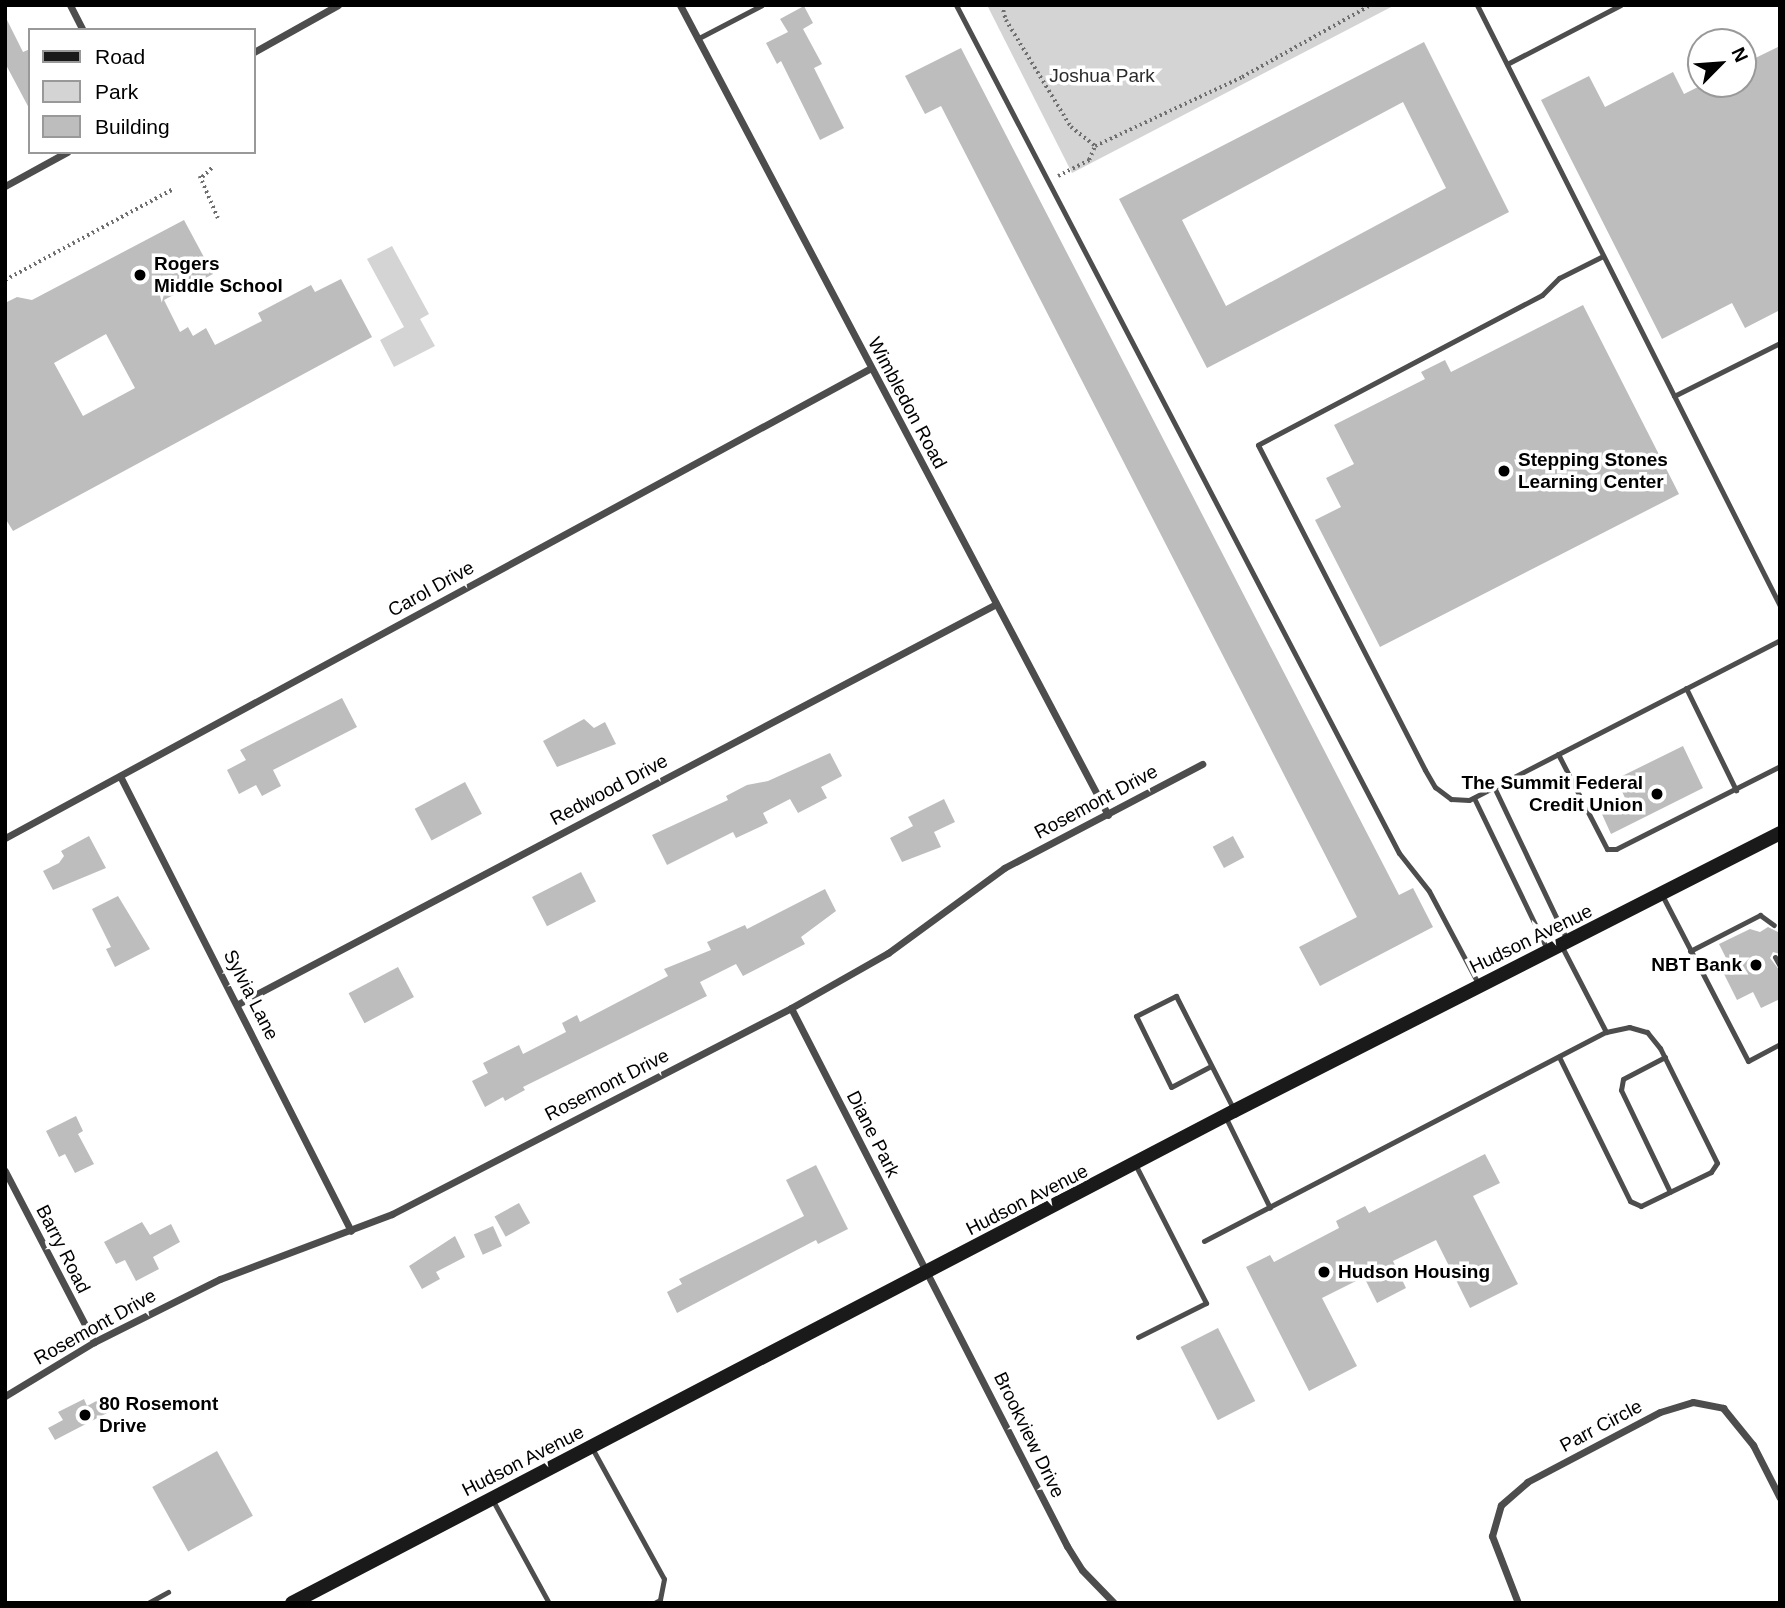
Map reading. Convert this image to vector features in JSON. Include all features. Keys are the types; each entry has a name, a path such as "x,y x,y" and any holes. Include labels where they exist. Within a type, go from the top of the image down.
{"main road":[{"name":"Hudson Avenue","path":"292,1603 1136,1166 1229,1114 1780,833"}],"street":[{"path":"70,5 82,28"},
{"path":"256,51 338,5"},
{"name":"Wimbledon Road","path":"680,5 1108,815"},
{"path":"5,186 63,154"},
{"name":"Carol Drive","path":"5,838 871,368"},
{"name":"Redwood Drive","path":"238,1004 996,604"},
{"name":"Rosemont Drive","path":"5,1396 94,1342 220,1279 351,1231 791,1008 888,953 1004,868 1202,764"},
{"name":"Sylvia Lane","path":"120,776 351,1231"},
{"name":"Diane Park","path":"791,1008 929,1273"},
{"name":"Barry Road","path":"5,1171 94,1342"},
{"name":"Brookview Drive","path":"929,1273 1067,1546 1082,1570 1114,1603"},
{"name":"Parr Circle","path":"1518,1603 1492,1536 1501,1505 1527,1482 1660,1412 1693,1402 1723,1408 1753,1445 1780,1498"}],"lane":[{"path":"697,39 762,5"},
{"path":"956,5 1399,853 1429,891 1479,986"},
{"path":"1477,5 1780,606"},
{"path":"1507,64 1621,5"},
{"path":"1604,256 1559,278 1533,300 1258,445 1424,771 1435,787 1451,799 1474,798 1780,640"},
{"path":"1674,396 1780,343"},
{"path":"1686,688 1736,790"},
{"path":"1558,754 1606,849 1616,849 1780,766"},
{"path":"1494,787 1560,947"},
{"path":"1474,798 1606,1032"},
{"path":"1662,895 1748,1060 1780,1044"},
{"path":"1690,951 1760,915 1763,920 1774,925"},
{"path":"1762,931 1763,920"},
{"path":"1775,957 1780,966"},
{"path":"1212,1066 1171,1087 1136,1016 1177,996 1212,1066 1229,1114 1270,1208"},
{"path":"1204,1241 1606,1032 1629,1027 1647,1032 1665,1058 1717,1163 1711,1172 1641,1206 1630,1201 1559,1057"},
{"path":"1665,1058 1623,1079 1621,1090 1670,1192"},
{"path":"1136,1166 1206,1303 1138,1337"},
{"path":"592,1448 664,1579 660,1600 654,1603"},
{"path":"492,1499 549,1603"},
{"path":"148,1603 168,1592"}],"path":[{"path":"1002,5 1006,20 1071,127 1095,146"},
{"path":"1046,181 1089,160 1095,146 1242,76 1371,5"},
{"path":"214,166 201,176 218,218"},
{"path":"5,280 173,189"}],"green space":[{"name":"Joshua Park","path":"987,5 1395,5 1072,173"},
{"path":"392,246 429,314 420,319 435,346 394,367 380,340 404,327 367,259"}],"building":[{"path":"804,6 813,23 803,29 822,64 814,68 844,128 820,140 781,61 777,64 766,43 788,32 780,19"},
{"path":"5,16 23,52 28,50 28,106 5,63"},
{"path":"1424,42 1509,212 1207,368 1119,199","holes":["1403,102 1446,188 1226,306 1182,220"]},
{"path":"1780,46 1780,310 1745,328 1732,303 1662,339 1541,100 1589,76 1605,107 1673,72 1684,94 1687,92 1687,98 1757,98 1757,57"},
{"path":"961,48 1399,895 1413,888 1433,927 1320,986 1299,947 1357,917 941,106 925,114 905,76"},
{"path":"184,220 213,274 164,300 180,332 188,327 193,336 206,328 215,345 262,321 258,313 311,285 315,292 341,279 372,337 13,531 5,518 5,303 17,297 32,300","holes":["106,334 135,388 83,416 54,363"]},
{"name":"Stepping Stones Learning Center","path":"1583,305 1679,494 1380,647 1315,520 1341,507 1326,478 1354,464 1334,425 1425,379 1421,372 1445,360 1451,372"},
{"path":"342,698 357,727 273,770 281,786 262,796 256,785 239,794 227,770 246,760 240,750"},
{"path":"584,719 594,728 605,722 616,744 557,767 543,741"},
{"name":"The Summit Federal Credit Union","path":"1683,746 1703,788 1611,834 1601,812 1626,800 1616,779"},
{"path":"830,753 842,776 821,787 827,798 798,813 790,799 763,813 768,823 736,838 733,832 667,865 652,835 728,800 726,796 747,785 768,781"},
{"path":"465,782 482,814 432,841 415,809"},
{"path":"944,799 955,822 934,832 941,847 902,862 890,838 913,826 908,817"},
{"path":"89,836 106,868 53,890 43,871 59,863 64,856 61,851"},
{"path":"1233,836 1244,857 1224,868 1213,847"},
{"path":"581,872 596,901 547,926 532,897"},
{"path":"825,889 836,911 801,937 805,944 743,976 736,964 700,982 707,996 523,1087 525,1090 505,1101 503,1097 485,1107 472,1081 488,1073 483,1063 519,1045 523,1054 566,1032 562,1023 577,1015 580,1022 668,976 664,969 711,950 707,942 745,925 747,929"},
{"path":"118,896 150,949 115,967 106,949 111,947 92,909"},
{"path":"1768,927 1780,933 1780,954 1773,952 1770,958 1780,971 1780,999 1761,1008 1753,992 1737,1000 1723,972 1731,968 1719,944 1750,929 1760,932"},
{"path":"398,967 414,997 365,1023 349,993"},
{"path":"76,1116 83,1131 78,1134 94,1164 75,1173 65,1154 59,1157 46,1131"},
{"name":"Hudson Housing","path":"1485,1154 1500,1183 1473,1196 1518,1284 1470,1308 1436,1240 1393,1261 1406,1288 1377,1303 1364,1277 1322,1298 1357,1366 1309,1391 1246,1267 1270,1255 1274,1262 1339,1228 1336,1221 1365,1206 1369,1213"},
{"path":"816,1165 848,1229 818,1244 816,1240 677,1313 667,1292 682,1284 679,1279 804,1216 786,1180"},
{"path":"519,1203 530,1223 506,1237 495,1217"},
{"path":"142,1222 150,1235 171,1224 180,1242 153,1257 159,1269 136,1281 125,1260 116,1264 104,1242"},
{"path":"493,1226 502,1246 483,1255 474,1235"},
{"path":"455,1236 465,1257 436,1272 440,1279 422,1289 409,1266"},
{"path":"1218,1328 1255,1401 1218,1420 1181,1347"},
{"name":"80 Rosemont Drive","path":"102,1398 109,1412 55,1440 48,1428 63,1420 58,1412 84,1399 87,1406"},
{"path":"217,1451 253,1516 188,1552 152,1487"}],"place":[{"name":"Rogers Middle School","path":"140,275"},
{"name":"Stepping Stones Learning Center","path":"1504,471"},
{"name":"The Summit Federal Credit Union","path":"1657,794"},
{"name":"NBT Bank","path":"1756,965"},
{"name":"Hudson Housing","path":"1324,1272"},
{"name":"80 Rosemont Drive","path":"85,1415"}]}
